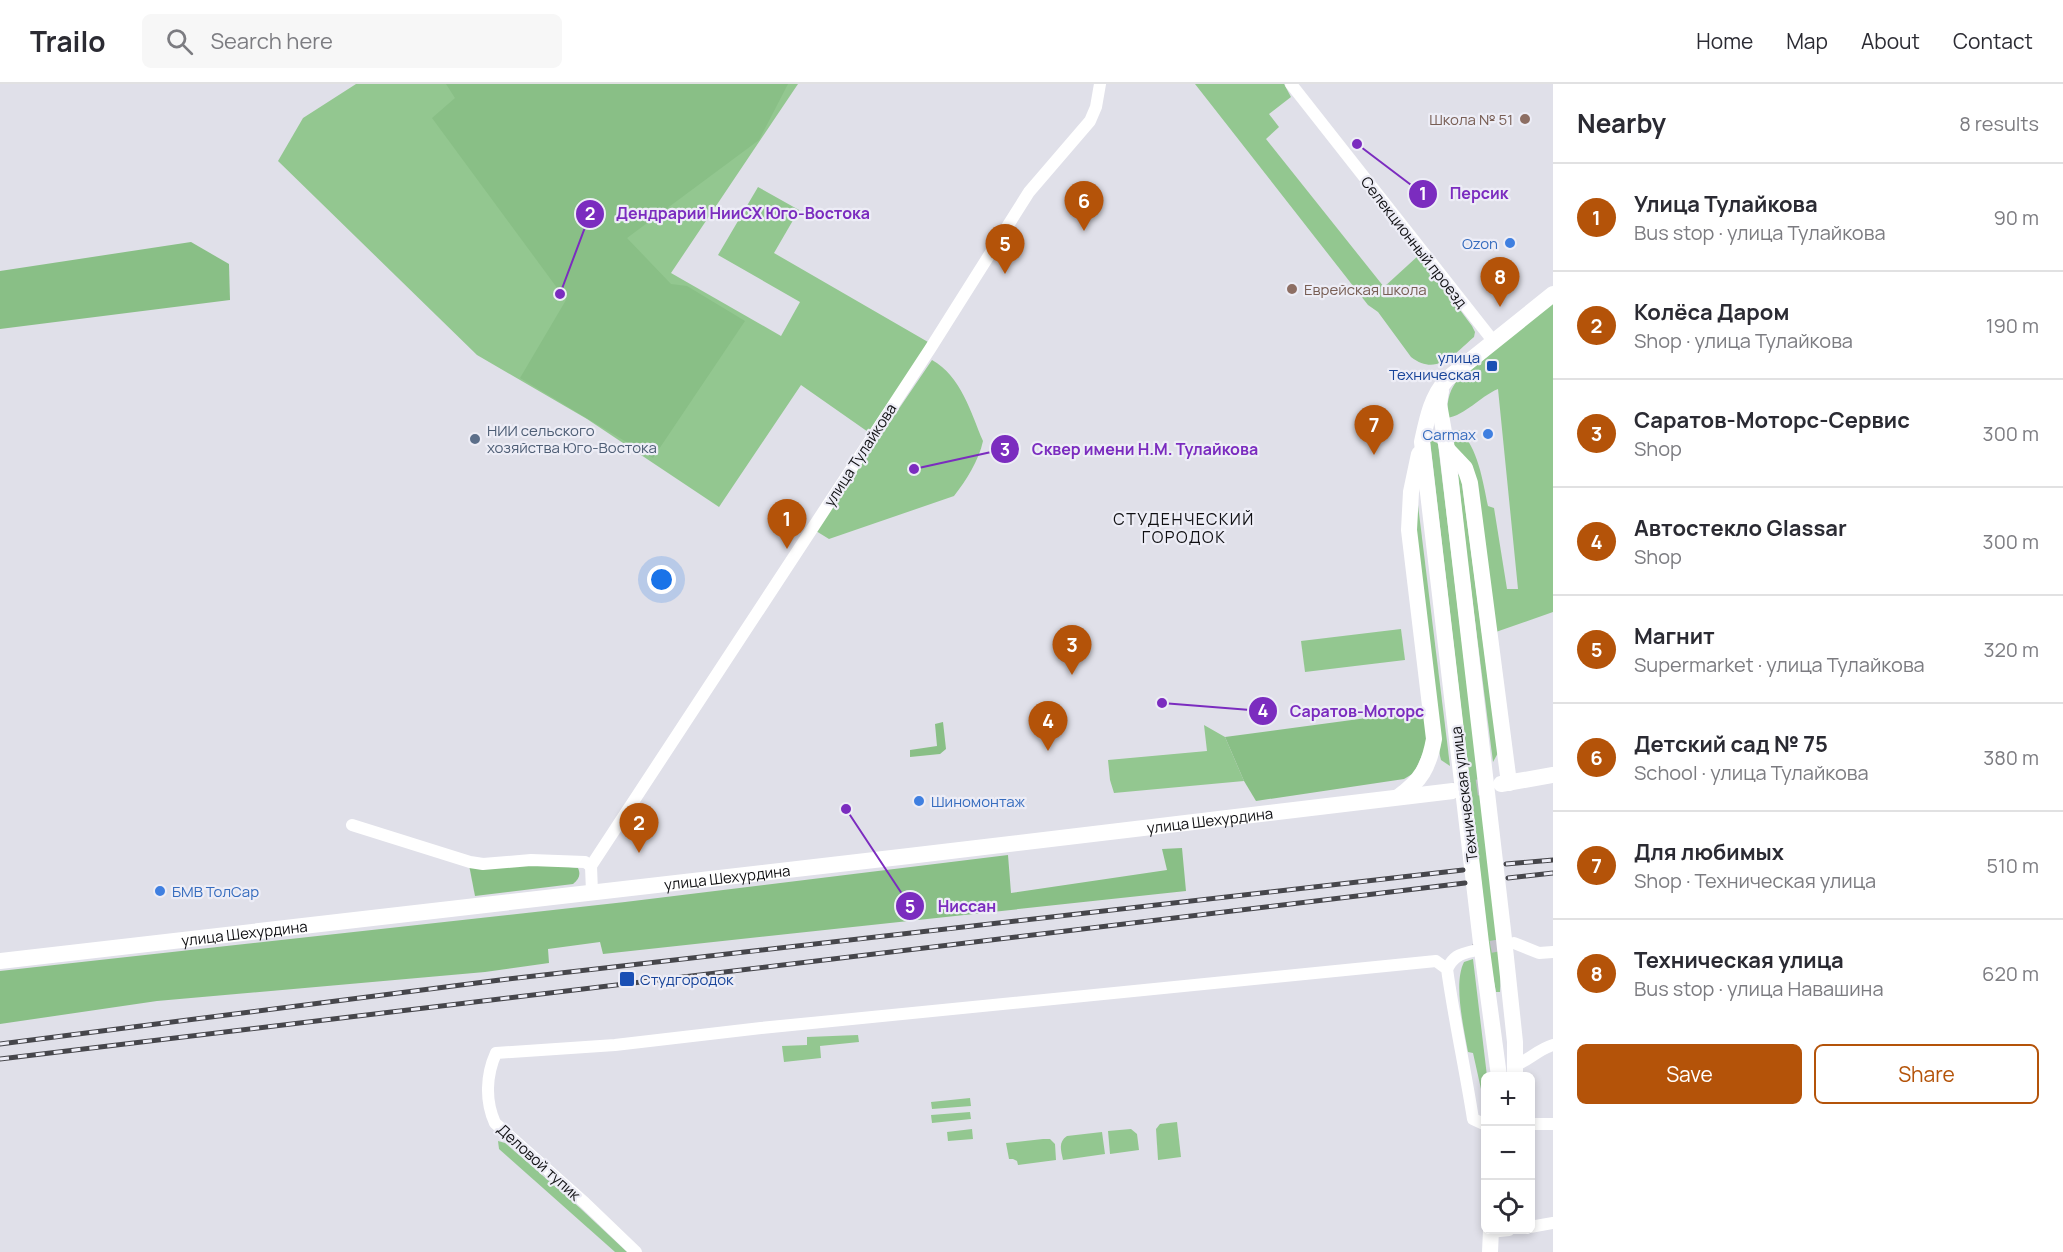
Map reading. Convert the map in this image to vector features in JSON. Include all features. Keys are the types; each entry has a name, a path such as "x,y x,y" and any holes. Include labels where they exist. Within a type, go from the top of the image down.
{"main road":[{"path":"1443,385 1553,294"},
{"name":"Техническая улица","path":"1443,385 1430,406 1422,440 1499,1072"},
{"name":"Техническая улица","path":"1443,385 1439,404 1446,444 1515,1042 1515,1071"},
{"path":"1396,798 1421,777 1434,739 1409,530 1411,492 1422,440"},
{"path":"1446,444 1465,468 1470,483 1503,784 1553,775"},
{"name":"улица Шехурдина","path":"0,961 1453,791"},
{"path":"1490,1234 1490,1252"}],"street":[{"name":"улица Тулайкова","path":"591,866 930,350 1029,192 1090,120 1096,107 1100,84"},
{"name":"Селекционный проезд","path":"1291,84 1494,342"},
{"path":"1422,440 1428,430 1435,429 1441,432 1446,444"},
{"path":"352,825 476,863 531,860 585,862 591,866 592,892"},
{"path":"1514,943 1539,953 1553,952"},
{"path":"1473,951 1461,953 1452,959 1447,969 1454,1025 1461,1044 1473,1119 1481,1123"},
{"name":"Деловой тупик","path":"636,1252 495,1123 489,1110 488,1098 490,1065 496,1053 615,1045 761,1028 1436,961 1447,969"},
{"path":"1515,1071 1542,1048 1553,1045"},
{"path":"1535,1124 1553,1124"},
{"path":"1535,1226 1553,1224"}],"green space":[{"path":"356,84 798,84 671,273 781,336 800,302 718,255 758,187 799,210 774,253 928,342 871,434 801,385 719,507 587,419 477,355 278,161 303,118"},
{"path":"446,84 788,84 759,140 627,238 671,284 687,286 745,321 653,458 520,378 566,300 432,118 455,98"},
{"path":"1195,84 1284,84 1291,97 1269,114 1279,127 1266,139 1384,287 1419,255 1472,326 1475,332 1474,337 1452,356 1437,364 1420,363 1411,357 1378,312 1368,305"},
{"path":"191,242 229,264 230,300 0,329 0,271"},
{"path":"1553,302 1553,612 1493,633 1474,479 1450,440 1448,431 1459,430 1475,455 1488,506 1494,508 1507,589 1518,589 1498,389 1460,413 1447,418 1448,399 1456,382"},
{"path":"932,360 951,375 958,385 983,441 975,463 963,484 954,496 829,539 816,531"},
{"path":"1430,440 1438,444 1501,965 1500,992 1496,992 1491,966"},
{"path":"1458,474 1461,477 1498,753 1493,762 1466,550"},
{"path":"1417,497 1450,766 1441,760 1440,756 1413,530"},
{"path":"1401,629 1405,660 1305,672 1301,641"},
{"path":"1426,710 1430,738 1414,773 1404,779 1256,801 1244,781 1225,737"},
{"path":"943,722 946,749 940,754 910,757 910,750 937,746 935,724"},
{"path":"1204,725 1225,737 1244,781 1114,793 1108,760 1207,751"},
{"path":"1182,848 1186,891 603,954 600,942 548,949 549,963 485,972 157,1001 0,1024 0,971 625,902 1008,855 1011,893 1167,870 1162,849"},
{"path":"523,862 578,868 579,877 573,884 475,896 469,865"},
{"path":"1473,959 1487,1072 1481,1072 1481,1089 1473,1053 1468,1052 1460,1006 1459,982 1464,962"},
{"path":"858,1035 859,1042 820,1046 821,1058 784,1062 782,1046 807,1045 807,1037"},
{"path":"970,1098 971,1106 932,1109 931,1102"},
{"path":"970,1112 971,1119 932,1123 931,1115"},
{"path":"1177,1122 1181,1157 1158,1160 1156,1129 1160,1124"},
{"path":"972,1129 973,1139 948,1141 947,1132"},
{"path":"1131,1129 1137,1134 1139,1150 1110,1154 1108,1131"},
{"path":"1102,1132 1105,1154 1063,1160 1061,1144 1064,1138"},
{"path":"1050,1139 1055,1144 1056,1160 1018,1165 1017,1161 1009,1159 1006,1143"},
{"path":"498,1141 505,1143 627,1252 615,1252 499,1149"}],"tunnel":[{"path":"1453,791 1496,785"},
{"path":"1473,950 1512,943"}],"railway":[{"path":"1506,864 1553,860"},
{"path":"0,1044 500,980 1463,870"},
{"path":"1508,878 1553,873"},
{"path":"0,1059 1465,883"}],"place":[{"name":"Школа № 51","path":"1525,119"},
{"name":"Персик","path":"1357,144"},
{"name":"Детский сад № 75","path":"1084,231"},
{"name":"Ozon","path":"1510,243"},
{"name":"Магнит","path":"1005,274"},
{"name":"Еврейская школа","path":"1292,289"},
{"name":"Дендрарий НииСХ Юго-Востока","path":"560,294"},
{"name":"Техническая улица","path":"1500,307"},
{"name":"улица Техническая","path":"1492,366"},
{"name":"Carmax","path":"1488,434"},
{"name":"НИИ сельского хозяйства Юго-Востока","path":"475,439"},
{"name":"Для любимых","path":"1374,455"},
{"name":"Сквер имени Н.М. Тулайкова","path":"914,469"},
{"name":"Улица Тулайкова","path":"787,549"},
{"name":"Саратов-Моторс-Сервис","path":"1072,675"},
{"name":"Саратов-Моторс","path":"1162,703"},
{"name":"Автостекло Glassar","path":"1048,751"},
{"name":"Шиномонтаж","path":"919,801"},
{"name":"Ниссан","path":"846,809"},
{"name":"Колёса Даром","path":"639,853"},
{"name":"БМВ ТолСар","path":"160,891"},
{"name":"Студгородок","path":"627,979"}],"district":[{"name":"СТУДЕНЧЕСКИЙ ГОРОДОК","path":"1184,528"}]}
